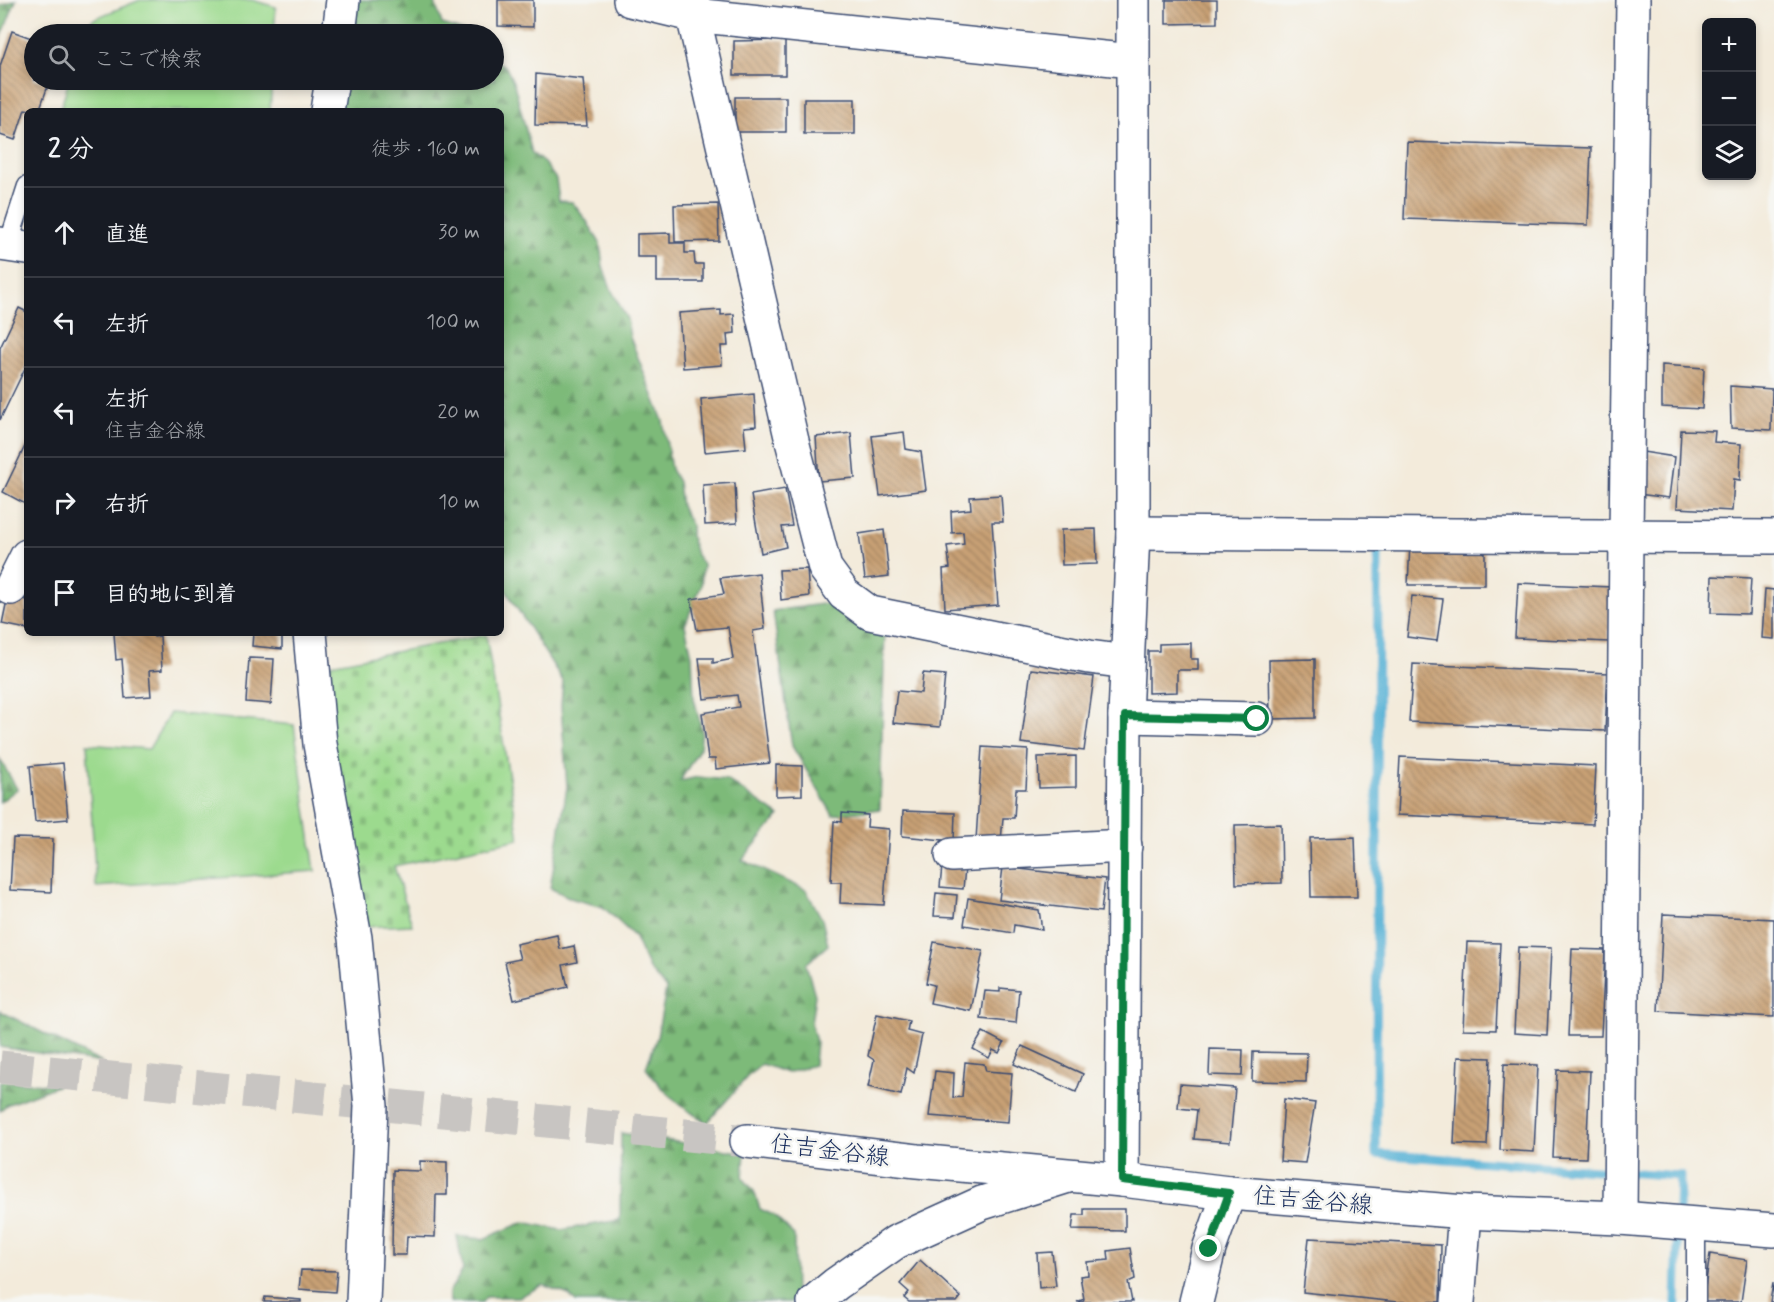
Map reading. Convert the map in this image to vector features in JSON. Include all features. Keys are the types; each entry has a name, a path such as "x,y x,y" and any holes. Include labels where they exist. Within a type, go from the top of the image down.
{"street":[{"path":"340,24 343,0"},
{"path":"630,0 693,15 1132,61"},
{"path":"1122,1180 1125,716 1133,533 1132,0"},
{"path":"1620,1205 1633,0"},
{"path":"693,15 792,441 825,568 844,594 870,613 1127,662"},
{"path":"327,108 330,90"},
{"path":"1133,533 1774,537"},
{"path":"13,587 24,562"},
{"path":"310,636 320,744 355,938 371,1106 363,1302"},
{"path":"1125,716 1257,719"},
{"path":"952,855 1125,846"},
{"name":"住吉金谷線","path":"747,1140 917,1161 1122,1180 1229,1193 1465,1212 1620,1205 1662,1222 1774,1230"},
{"path":"814,1302 896,1242 982,1203 1068,1176"},
{"path":"1196,1302 1209,1249 1229,1193"},
{"path":"1458,1302 1465,1212"}],"lane":[{"path":"9,250 24,197"},
{"path":"1696,1225 1696,1302"}],"green space":[{"path":"16,0 0,41 0,6"},
{"path":"140,0 252,0 276,7 275,24 89,24 93,19"},
{"path":"344,0 434,0 442,24 340,24"},
{"path":"504,66 514,84 532,153 544,163 556,179 559,201 572,202 600,243 603,267 612,291 627,319 630,337 663,421 671,469 678,482 681,506 691,525 691,537 696,555 703,564 701,586 685,625 692,656 694,698 702,731 700,748 680,781 698,777 727,780 779,816 742,860 806,890 822,919 828,945 806,964 815,995 811,1024 816,1041 814,1065 787,1073 762,1064 747,1077 707,1123 673,1099 646,1068 657,1037 666,989 649,969 634,936 603,907 573,899 550,888 567,787 561,706 563,681 504,588 504,108 332,108 333,90 504,90"},
{"path":"66,90 271,90 270,108 61,108"},
{"path":"829,603 885,627 880,809 833,815 792,746 773,611"},
{"path":"486,636 519,839 394,866 412,925 362,927 314,667"},
{"path":"170,713 294,725 315,871 96,887 87,744 149,749"},
{"path":"0,759 17,789 0,802"},
{"path":"0,1011 102,1063 0,1047"},
{"path":"0,1081 59,1085 6,1105 0,1111"},
{"path":"621,1133 745,1153 743,1178 754,1191 760,1209 773,1215 794,1235 795,1302 576,1302 569,1295 543,1285 519,1297 486,1297 482,1302 450,1302 449,1292 463,1270 457,1236 483,1239 524,1222 561,1230 620,1220"}],"building":[{"path":"498,0 533,0 533,27 498,24"},
{"path":"1166,0 1217,0 1217,23 1166,24"},
{"path":"12,31 24,35 24,90 46,90 40,108 24,108 15,140 0,135 0,66"},
{"path":"785,40 785,75 734,75 734,41"},
{"path":"536,74 583,79 587,126 535,125"},
{"path":"735,97 786,97 786,132 735,132"},
{"path":"804,99 855,99 855,134 804,134"},
{"path":"1407,142 1591,148 1588,225 1404,219"},
{"path":"718,204 719,241 675,242 674,205"},
{"path":"670,233 670,243 685,243 685,253 694,253 695,264 703,264 703,282 657,282 657,257 637,257 637,234"},
{"path":"19,308 24,310 24,370 0,420 0,348"},
{"path":"721,310 721,315 734,314 735,333 727,334 728,346 721,346 722,365 683,368 679,313"},
{"path":"1662,365 1704,368 1702,409 1662,407"},
{"path":"1730,386 1772,389 1771,430 1731,428"},
{"path":"754,394 756,426 744,427 746,448 705,452 701,399"},
{"path":"1681,430 1715,431 1714,442 1741,444 1740,480 1734,479 1732,511 1677,508"},
{"path":"904,432 906,449 921,452 926,490 880,496 872,436"},
{"path":"851,433 855,478 819,481 816,437"},
{"path":"24,448 24,503 3,492"},
{"path":"1643,452 1674,457 1669,498 1638,494"},
{"path":"735,483 737,523 705,525 703,485"},
{"path":"785,489 792,526 782,527 786,547 761,553 751,495"},
{"path":"1001,495 1003,522 992,522 998,605 945,609 943,569 950,568 947,546 964,544 963,532 952,533 951,511 971,509 970,497"},
{"path":"1096,529 1097,564 1062,565 1061,530"},
{"path":"884,530 889,576 865,579 859,534"},
{"path":"1410,544 1485,550 1485,585 1408,585"},
{"path":"807,569 809,596 781,600 779,570"},
{"path":"759,573 765,629 753,631 770,763 716,769 715,759 708,759 702,713 739,707 737,695 704,699 699,658 713,658 713,663 733,659 728,627 697,630 691,599 724,594 720,578"},
{"path":"1712,576 1751,578 1749,614 1711,613"},
{"path":"1518,583 1611,587 1609,642 1515,638"},
{"path":"1765,589 1774,590 1774,639 1762,638"},
{"path":"8,595 24,599 24,628 2,624"},
{"path":"1412,596 1443,599 1437,641 1407,637"},
{"path":"114,636 160,636 162,670 149,671 151,696 125,698 122,659 116,660"},
{"path":"253,636 282,636 282,649 252,646"},
{"path":"1191,643 1191,659 1198,659 1198,670 1177,670 1177,692 1148,693 1148,651 1159,651 1159,644"},
{"path":"249,658 274,659 271,704 246,702"},
{"path":"1315,659 1315,718 1270,719 1269,660"},
{"path":"1413,664 1608,673 1605,731 1409,722"},
{"path":"1031,669 1094,677 1084,751 1021,743"},
{"path":"923,673 945,675 940,727 893,723 897,691 921,693"},
{"path":"982,747 1028,750 1026,789 1016,789 1014,818 1003,818 1001,841 976,840"},
{"path":"1076,756 1076,787 1039,788 1038,757"},
{"path":"1400,757 1596,766 1593,824 1397,815"},
{"path":"63,763 68,819 35,822 30,766"},
{"path":"776,765 802,766 802,795 776,796"},
{"path":"903,811 955,813 954,841 902,836"},
{"path":"842,813 868,815 867,827 889,829 884,905 840,903 841,882 831,882 834,821 842,822"},
{"path":"1281,824 1282,883 1236,884 1235,825"},
{"path":"1355,837 1357,897 1311,897 1310,838"},
{"path":"13,838 53,839 51,892 10,890"},
{"path":"942,866 965,868 963,889 940,887"},
{"path":"1003,867 1105,879 1101,912 999,900"},
{"path":"936,893 957,895 955,917 934,916"},
{"path":"968,898 1039,910 1042,930 1014,925 1013,933 964,925"},
{"path":"1663,914 1774,919 1774,1017 1658,1011"},
{"path":"557,935 560,949 574,946 577,962 563,965 568,987 514,1000 505,962 520,959 516,944"},
{"path":"934,942 983,951 971,1011 930,1003 934,985 926,983"},
{"path":"1467,942 1500,943 1496,1030 1463,1029"},
{"path":"1518,947 1551,948 1547,1035 1514,1033"},
{"path":"1572,949 1605,950 1601,1036 1568,1036"},
{"path":"1000,988 1019,990 1016,1023 981,1019 985,991 1000,992"},
{"path":"877,1014 909,1021 907,1031 922,1035 914,1073 907,1068 901,1095 868,1087 874,1060 868,1056"},
{"path":"983,1032 1004,1043 999,1053 993,1050 989,1058 973,1049"},
{"path":"1022,1046 1083,1074 1076,1092 1014,1064"},
{"path":"1210,1049 1243,1050 1242,1076 1209,1075"},
{"path":"1253,1052 1307,1053 1306,1082 1252,1081"},
{"path":"1458,1057 1491,1058 1487,1145 1454,1144"},
{"path":"965,1062 984,1064 986,1071 1012,1073 1008,1122 929,1116 935,1071 954,1073 953,1098 962,1097"},
{"path":"1504,1064 1538,1065 1534,1152 1500,1150"},
{"path":"1557,1070 1590,1071 1586,1158 1553,1157"},
{"path":"1180,1084 1235,1088 1230,1142 1194,1139 1197,1110 1178,1108"},
{"path":"1284,1099 1315,1103 1305,1163 1280,1161"},
{"path":"420,1161 447,1162 447,1195 436,1195 435,1237 407,1236 406,1255 392,1255 393,1170 420,1171"},
{"path":"1084,1209 1125,1209 1125,1231 1072,1230 1074,1215 1084,1215"},
{"path":"1309,1238 1441,1245 1440,1302 1397,1302 1303,1292"},
{"path":"1130,1248 1135,1279 1128,1282 1132,1302 1077,1302 1084,1299 1080,1276 1088,1275 1087,1262 1109,1260 1108,1251"},
{"path":"1052,1252 1056,1286 1039,1288 1037,1253"},
{"path":"1710,1254 1747,1260 1741,1302 1703,1302"},
{"path":"920,1260 961,1297 957,1302 909,1302 904,1298 909,1292 900,1284"},
{"path":"301,1270 337,1271 335,1292 299,1289"},
{"path":"1773,1283 1774,1302 1770,1302"},
{"path":"265,1297 301,1300 301,1302 264,1302"}],"waterway":[{"path":"1378,548 1376,1154 1680,1176 1676,1302"}],"tunnel":[{"path":"0,1067 747,1141"}],"route":[{"path":"1209,1249 1229,1193 1122,1180 1125,716 1257,719"}]}
